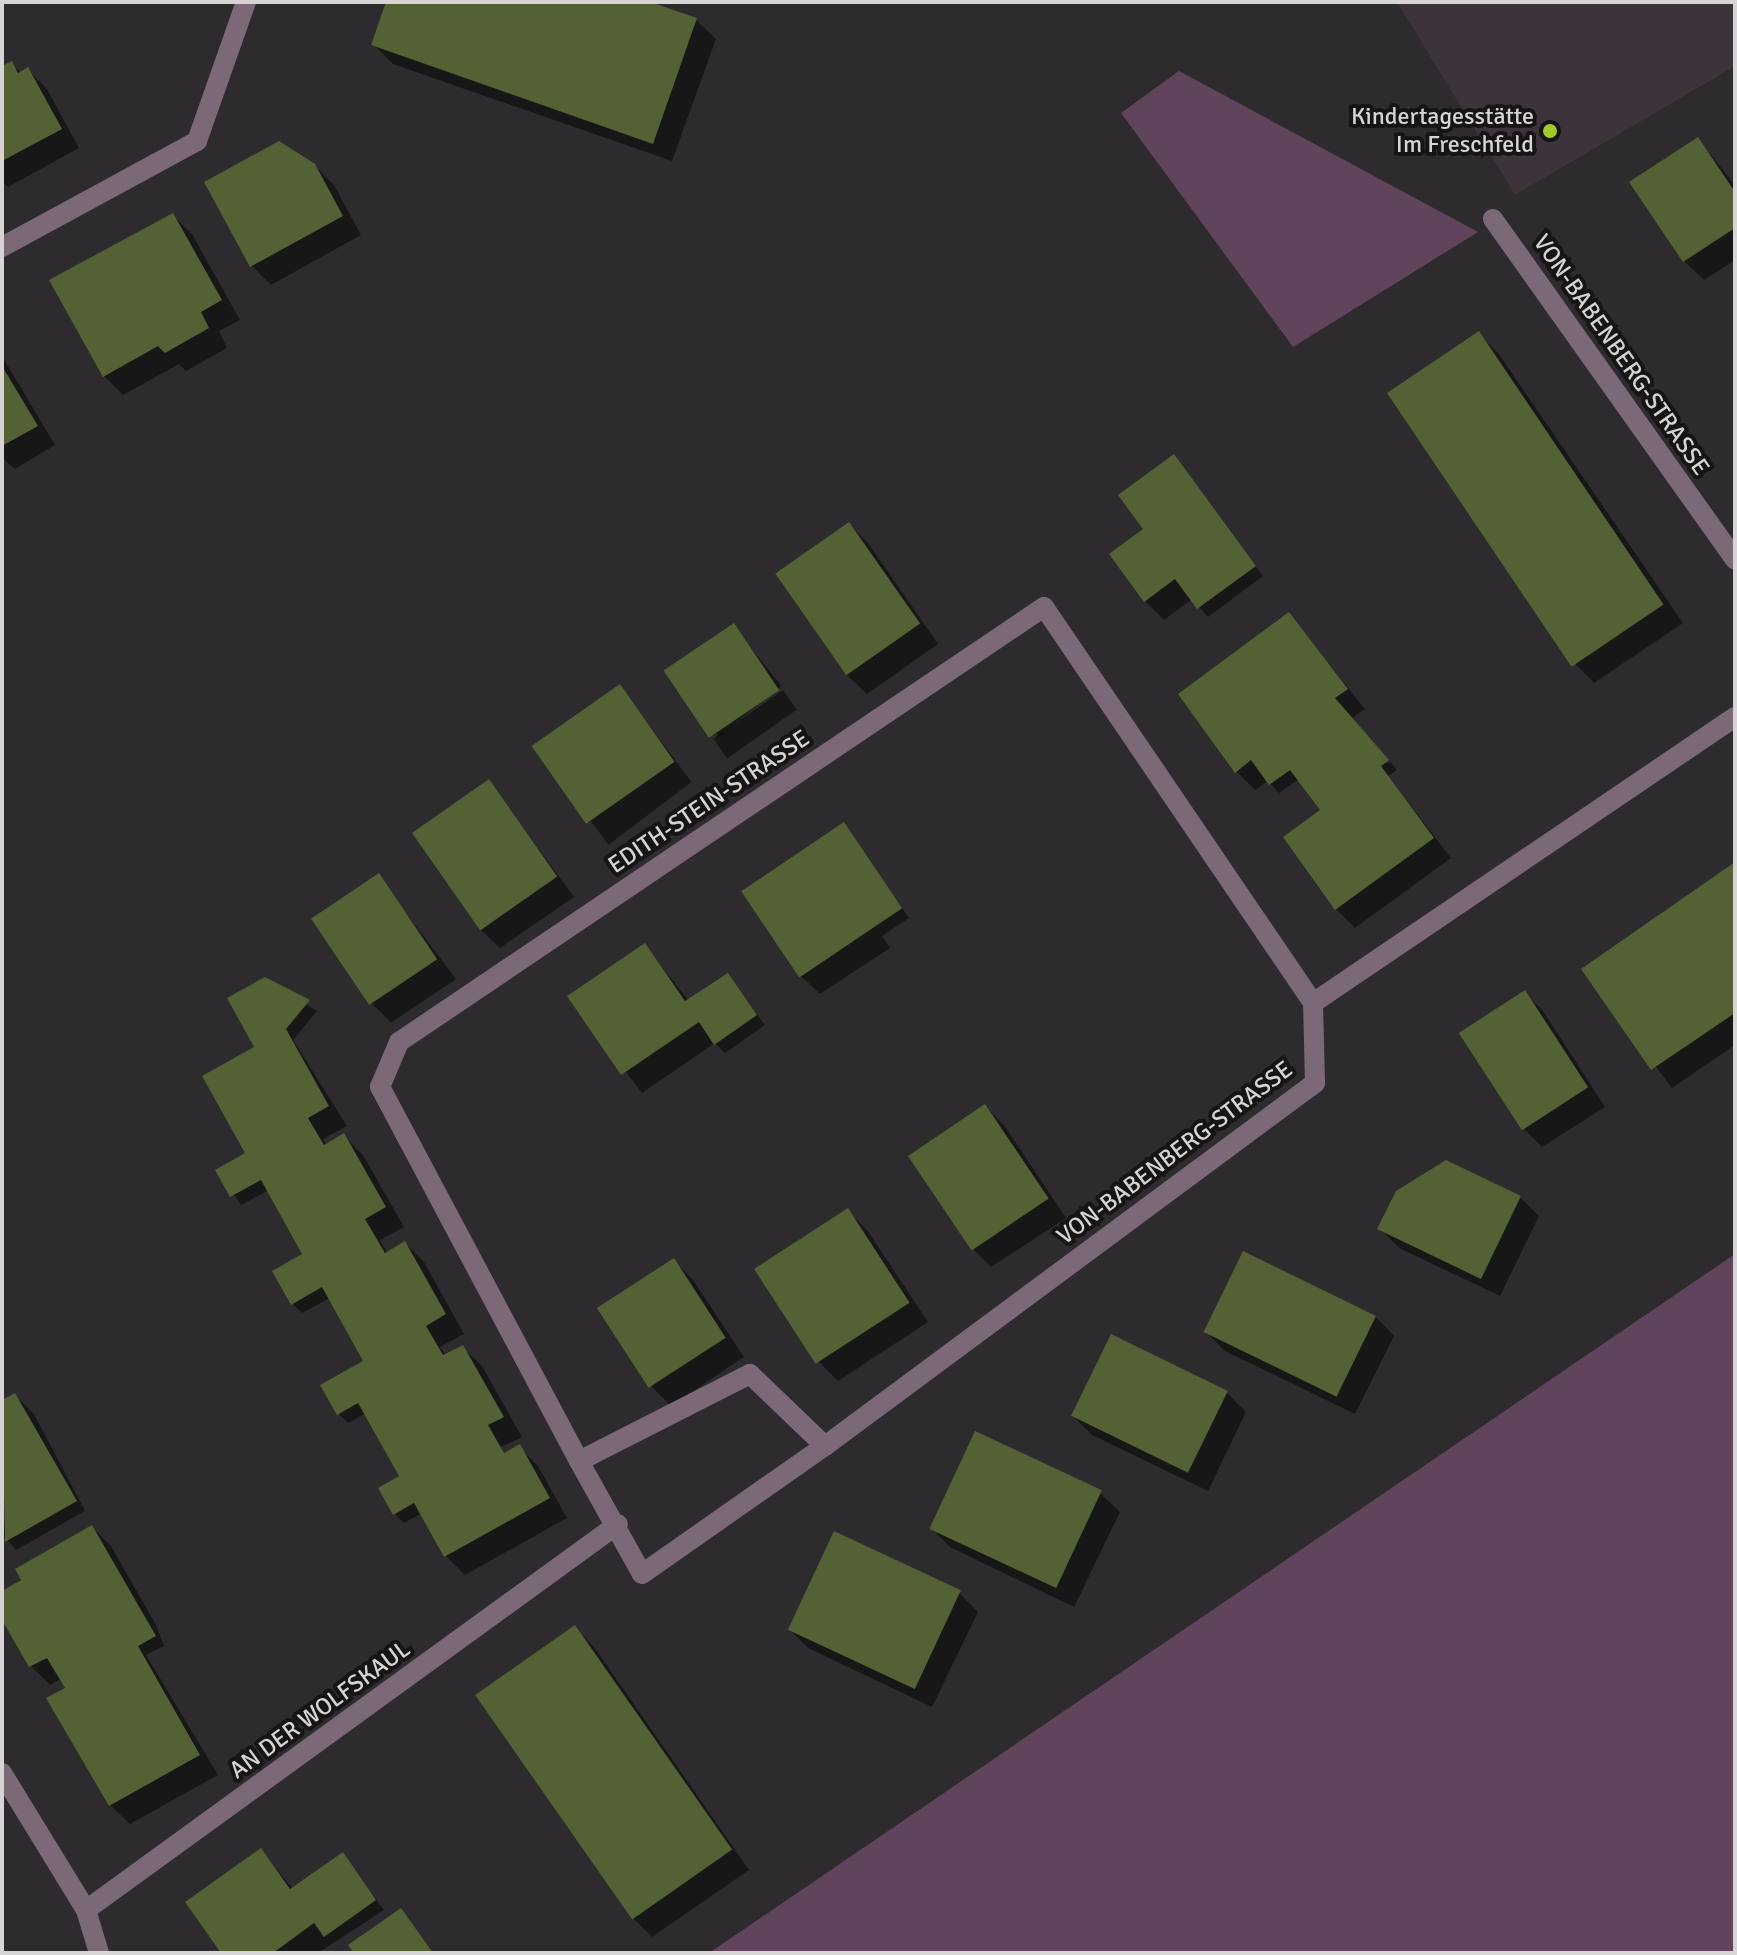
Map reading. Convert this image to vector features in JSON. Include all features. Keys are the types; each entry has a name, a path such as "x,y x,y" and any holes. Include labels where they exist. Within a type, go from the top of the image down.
{"street":[{"path":"2,247 197,141 246,2"},
{"name":"VON-BABENBERG-STRASSE","path":"1493,219 1735,560"},
{"name":"EDITH-STEIN-STRASSE","path":"579,1461 380,1087 399,1042 1044,607 1313,1003"},
{"path":"1313,1003 1735,717"},
{"name":"VON-BABENBERG-STRASSE","path":"579,1461 618,1524 642,1574 825,1446 1315,1083 1313,1003"},
{"path":"579,1461 750,1374 825,1446"},
{"name":"AN DER WOLFSKAUL","path":"86,1910 618,1524"},
{"path":"2,1773 86,1910 99,1953"}],"shaded area":[{"name":"Kindertagesstätte Im Freschfeld","path":"1397,2 1735,2 1735,66 1515,195"},
{"path":"1179,71 1478,232 1293,347 1121,113"},
{"path":"1735,1254 1735,1953 709,1953"}],"building":[{"path":"386,2 650,2 697,18 653,144 371,45"},
{"path":"12,61 18,73 28,67 62,129 2,161 2,66"},
{"path":"1698,137 1735,192 1735,228 1683,262 1629,182"},
{"path":"279,141 315,164 343,216 250,267 204,182"},
{"path":"173,213 222,300 201,312 209,328 165,353 158,346 103,377 49,280"},
{"path":"1479,331 1664,605 1572,667 1387,393"},
{"path":"2,366 38,426 2,446"},
{"path":"1174,454 1256,566 1197,609 1175,579 1144,602 1109,554 1143,529 1118,495"},
{"path":"849,522 920,624 846,675 775,574"},
{"path":"1289,612 1348,689 1335,698 1389,760 1381,766 1434,838 1335,910 1283,837 1320,810 1290,770 1269,785 1251,760 1235,773 1178,694"},
{"path":"734,623 779,690 709,738 664,671"},
{"path":"620,684 674,762 586,824 532,746"},
{"path":"489,779 557,876 480,930 412,833"},
{"path":"844,822 902,908 799,978 741,891"},
{"path":"1735,862 1735,1013 1651,1070 1581,969"},
{"path":"379,873 437,959 369,1005 311,919"},
{"path":"645,943 685,1001 728,973 757,1015 714,1045 699,1022 621,1075 567,996"},
{"path":"265,977 310,1000 286,1029 329,1106 308,1118 324,1145 344,1133 386,1207 365,1219 385,1253 405,1241 446,1314 426,1326 443,1355 463,1345 504,1417 488,1425 504,1453 520,1444 550,1498 444,1557 414,1503 393,1515 378,1488 399,1476 358,1403 337,1415 320,1385 363,1361 322,1287 291,1305 272,1271 302,1254 261,1180 230,1197 215,1170 245,1153 202,1076 254,1047 227,998"},
{"path":"1525,990 1588,1087 1522,1130 1459,1033"},
{"path":"985,1104 1049,1199 972,1251 908,1156"},
{"path":"1446,1160 1521,1196 1481,1279 1377,1229 1396,1191"},
{"path":"848,1208 910,1303 816,1364 754,1269"},
{"path":"1243,1251 1376,1316 1337,1397 1204,1332"},
{"path":"674,1258 726,1338 649,1388 597,1308"},
{"path":"1111,1334 1228,1391 1188,1473 1071,1416"},
{"path":"15,1393 77,1501 5,1542 2,1400"},
{"path":"975,1431 1102,1490 1056,1588 929,1529"},
{"path":"92,1525 156,1636 138,1646 200,1755 109,1806 46,1698 65,1688 47,1658 29,1667 2,1620 2,1591 21,1580 15,1569"},
{"path":"834,1531 961,1590 915,1689 788,1630"},
{"path":"575,1625 732,1849 632,1919 475,1695"},
{"path":"261,1848 290,1889 343,1852 376,1900 324,1937 314,1923 273,1953 221,1953 185,1902"},
{"path":"401,1908 433,1953 354,1953 348,1945"}],"place":[{"name":"Kindertagesstätte Im Freschfeld","path":"1550,131"}]}
